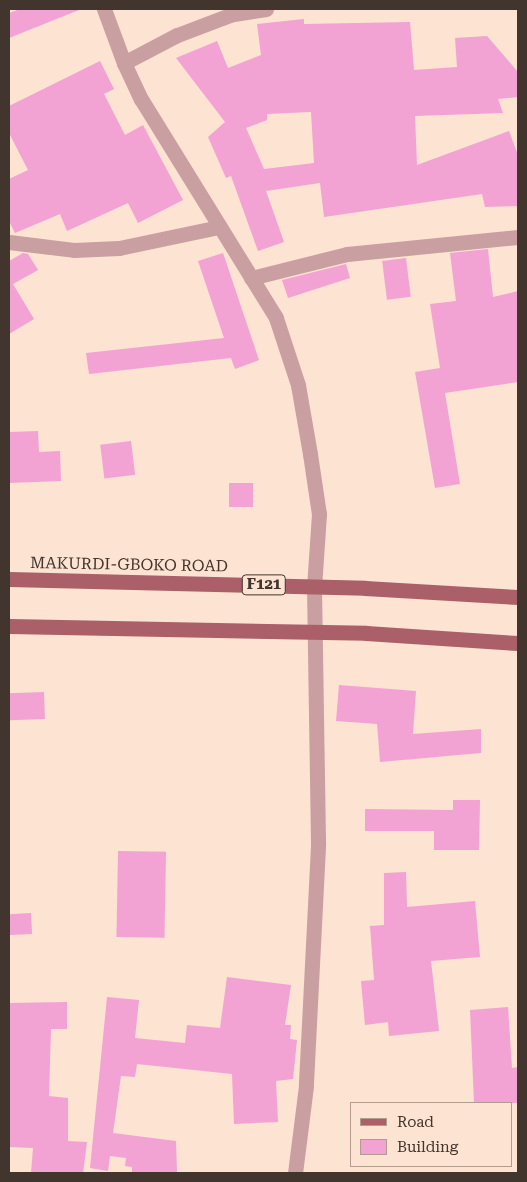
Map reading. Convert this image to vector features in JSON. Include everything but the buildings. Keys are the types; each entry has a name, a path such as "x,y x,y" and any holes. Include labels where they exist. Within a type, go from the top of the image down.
{"main road":[{"name":"MAKURDI-GBOKO ROAD","path":"9,579 314,587 518,598"},
{"path":"9,626 317,632 518,643"}],"street":[{"path":"104,9 124,63 141,99 276,318 298,385 319,514 314,587 317,632 318,846 311,1068 295,1173"},
{"path":"124,63 176,35 230,15 266,9"},
{"path":"9,242 74,250 119,248 219,227"},
{"path":"251,278 347,254 518,237"}]}
